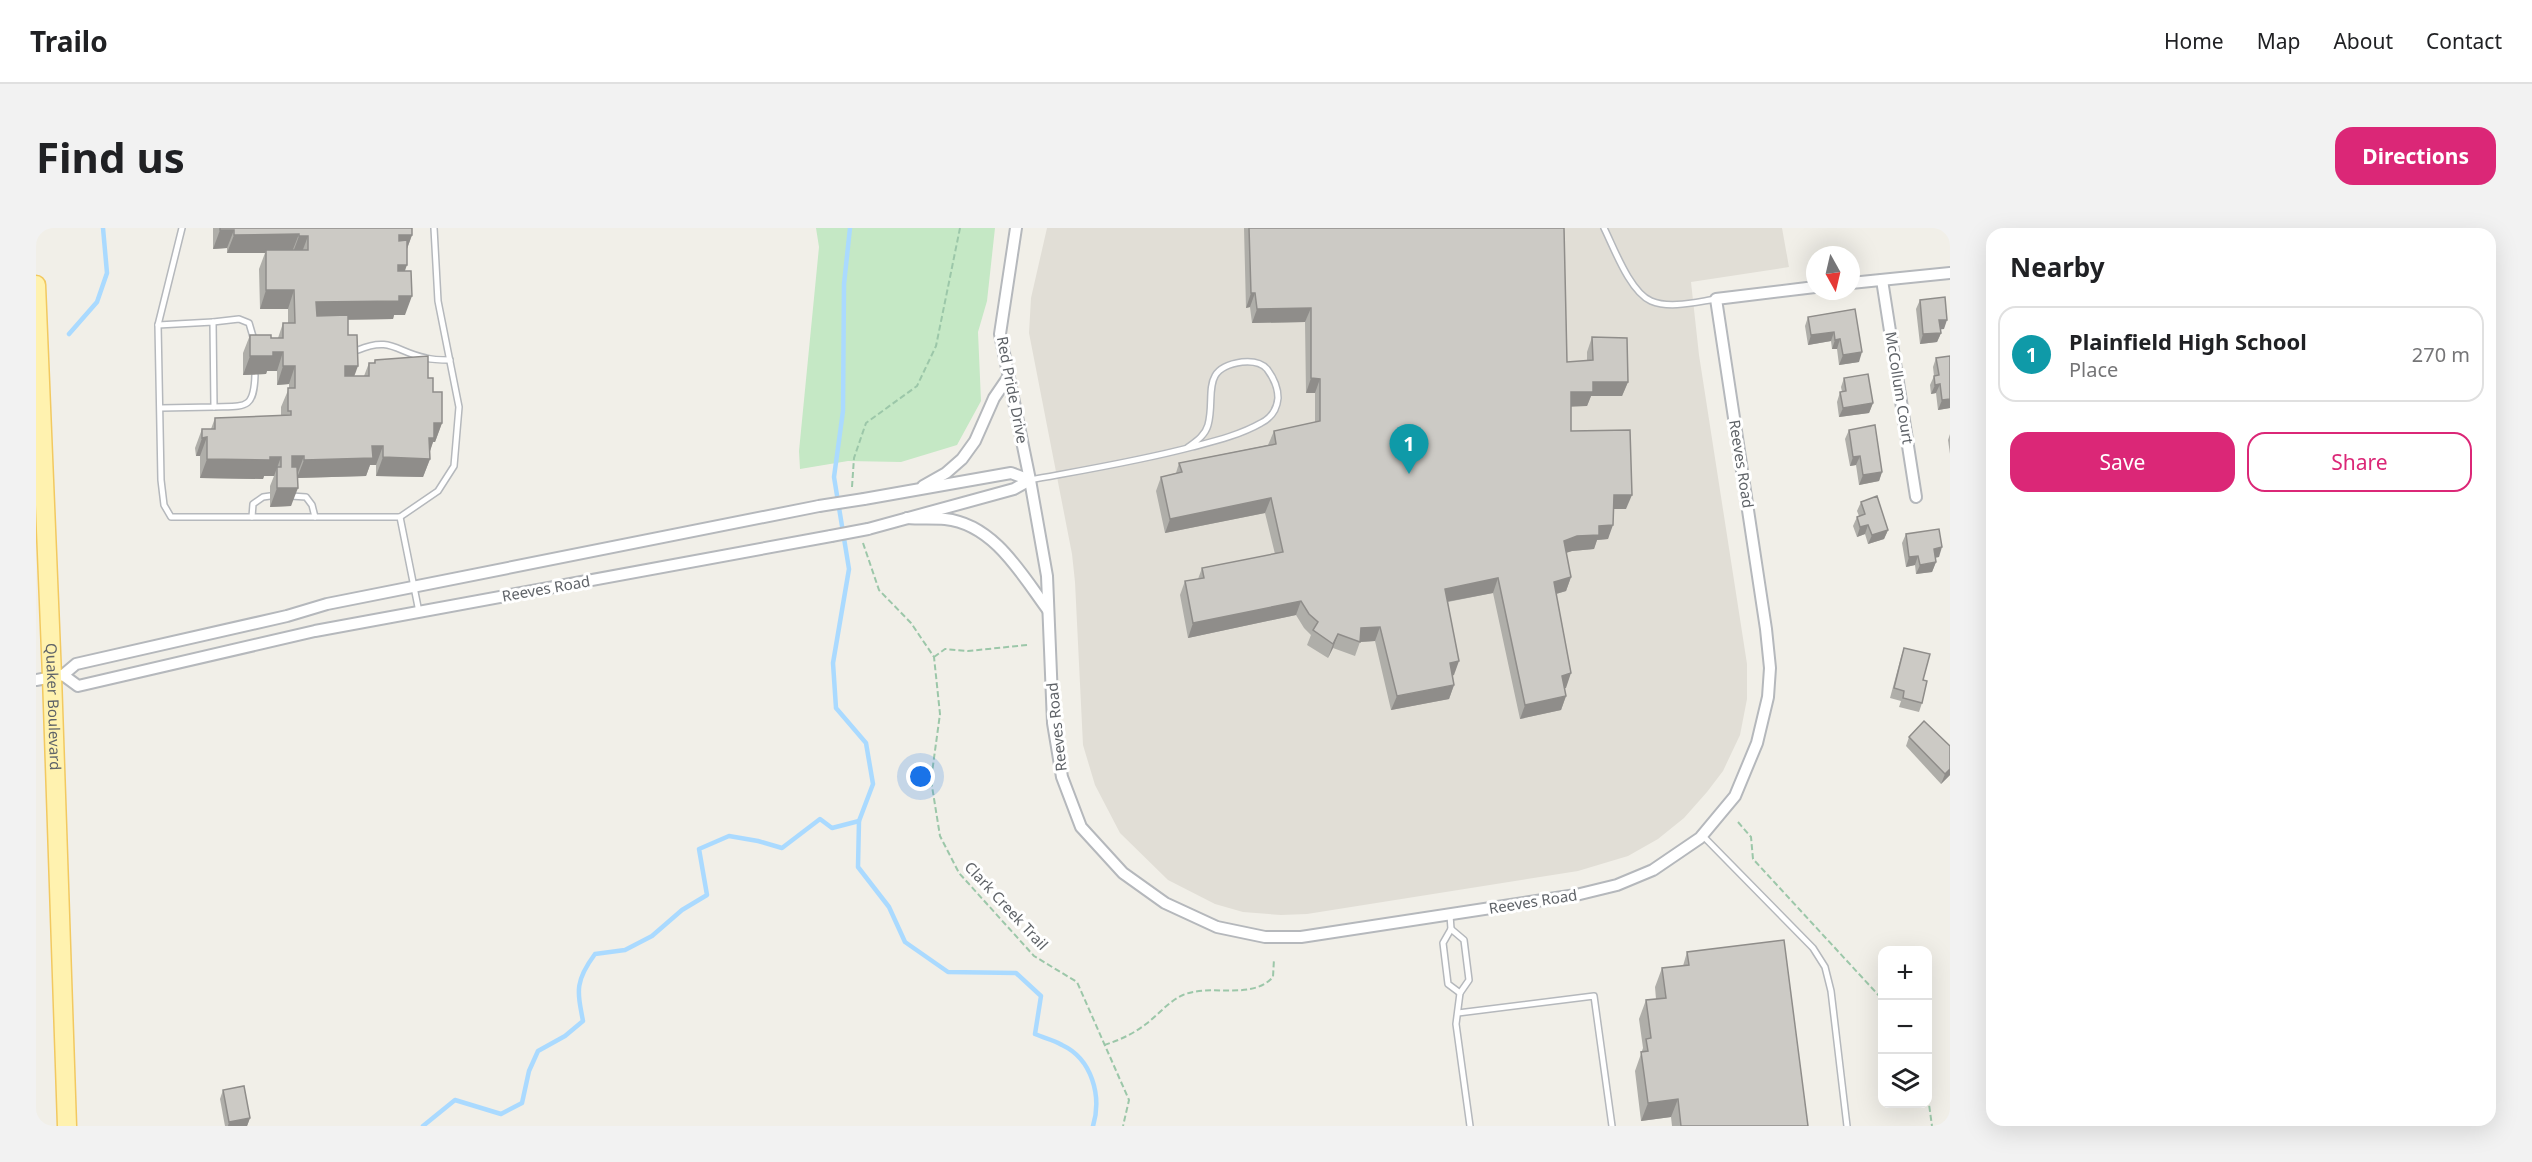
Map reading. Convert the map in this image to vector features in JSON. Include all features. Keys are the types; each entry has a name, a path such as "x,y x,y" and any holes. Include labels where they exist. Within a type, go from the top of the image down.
{"main road":[{"name":"Quaker Boulevard","path":"36,285 67,1126"}],"street":[{"name":"Red Pride Drive","path":"1016,228 1000,334 1030,480"},
{"path":"1860,282 1950,273"},
{"name":"McCollum Court","path":"1882,280 1916,497"},
{"path":"1716,299 1806,288"},
{"name":"Reeves Road","path":"1030,480 1047,576 1053,723 1062,777 1081,827 1123,873 1165,903 1217,927 1265,937 1301,937 1576,895 1617,885 1653,870 1702,835 1735,796 1757,743 1768,697 1770,668 1766,630 1716,299"},
{"path":"921,487 946,473 962,459 975,441 994,398 1009,376"},
{"name":"Reeves Road","path":"50,677 76,664 412,586 921,487 947,486 1011,473 1030,480"},
{"name":"Reeves Road","path":"50,677 78,686 315,631 831,536 865,532 1014,489 1030,480"},
{"path":"907,519 947,519 985,535 1001,548 1018,567 1049,610"}],"lane":[{"path":"182,228 158,325 164,505 171,517 400,517 438,490 454,466 459,407 438,301 434,228"},
{"path":"1604,228 1634,288 1651,301 1675,304 1716,299"},
{"path":"158,325 239,320 249,323 254,333 255,343"},
{"path":"213,322 214,407"},
{"path":"358,350 372,344 383,343 426,358 450,360"},
{"path":"1030,480 1187,448 1226,438 1263,423 1276,410 1278,396 1273,377 1262,364 1250,361 1230,364 1216,372 1210,388 1208,425 1201,438 1187,448"},
{"path":"161,408 241,406 250,401 255,393 255,375"},
{"path":"252,517 253,504 263,497 270,496"},
{"path":"291,496 306,497 312,505 315,517"},
{"path":"400,517 418,612"},
{"path":"1702,835 1813,948 1825,967 1831,991 1847,1126"},
{"path":"1450,915 1451,929 1443,943 1448,984 1460,993"},
{"path":"1451,929 1464,940 1469,980 1460,993 1456,1024 1470,1126"},
{"path":"1458,1013 1594,996 1612,1126"}],"path":[{"path":"853,494 851,484 854,458 866,423 917,386 936,346 960,228"},
{"name":"Clark Creek Trail","path":"865,532 865,555 879,590 910,623 934,657 940,714 931,780 940,836 958,873 1034,956 1077,982 1129,1100 1123,1126"},
{"path":"934,657 945,649 968,651 1027,645"},
{"path":"1738,822 1751,837 1753,859 1878,995"},
{"path":"1104,1045 1127,1037 1183,995 1208,991 1252,989 1266,984 1273,977 1274,959"},
{"path":"1930,1108 1932,1126"}],"shaded area":[{"path":"1047,228 1782,228 1789,267 1691,282 1699,355 1747,664 1747,699 1740,735 1723,771 1684,818 1658,839 1628,856 1578,871 1307,914 1281,915 1243,912 1215,904 1168,880 1120,833 1095,785 1083,745 1072,554 1029,333 1031,298"}],"green space":[{"path":"816,228 995,228 987,301 978,332 981,401 957,445 901,462 848,461 800,469 799,451 819,247"}],"building":[{"path":"220,228 412,228 412,235 399,235 399,241 407,240 407,265 398,265 398,271 411,271 412,296 399,296 399,301 316,302 317,316 348,315 348,335 357,335 358,366 345,366 345,376 369,376 369,363 375,363 375,360 428,356 428,378 433,378 433,392 442,392 442,423 434,423 434,438 429,438 430,459 383,457 383,446 372,446 373,458 304,460 304,456 292,456 292,467 297,467 298,488 277,488 277,467 281,467 281,457 270,457 270,460 207,459 207,437 202,438 202,429 215,429 215,418 291,415 291,411 288,411 288,388 295,388 295,366 283,366 283,352 273,352 273,356 250,356 250,335 271,335 271,338 283,338 283,323 295,323 294,290 266,290 266,250 308,250 308,236 299,236 299,234 234,235 234,230 220,230"},
{"path":"1249,228 1564,228 1567,362 1593,360 1592,337 1627,338 1628,382 1593,382 1593,392 1571,392 1571,431 1630,430 1632,495 1614,495 1613,525 1599,526 1599,535 1577,536 1564,541 1571,577 1554,582 1571,673 1562,676 1566,696 1525,705 1498,578 1445,589 1459,661 1450,663 1454,685 1397,696 1380,627 1361,628 1360,642 1338,634 1333,644 1313,630 1318,622 1309,614 1301,601 1193,623 1185,581 1204,578 1202,568 1283,552 1271,498 1170,519 1161,477 1182,472 1179,463 1276,444 1274,431 1320,421 1320,379 1311,378 1311,308 1257,309 1255,293 1251,293"},
{"path":"1945,297 1947,320 1939,320 1941,333 1923,334 1920,300"},
{"path":"1855,309 1862,352 1843,355 1840,339 1835,340 1834,332 1811,335 1808,317"},
{"path":"1950,356 1950,399 1942,400 1940,384 1935,385 1934,376 1939,375 1936,358"},
{"path":"1868,374 1873,403 1843,408 1840,392 1846,391 1844,378"},
{"path":"1875,425 1882,472 1863,475 1860,456 1853,457 1849,430"},
{"path":"1877,496 1888,530 1872,535 1868,525 1860,527 1857,517 1865,514 1861,502"},
{"path":"1939,529 1942,547 1934,549 1936,562 1920,565 1918,556 1909,557 1906,534"},
{"path":"1904,648 1930,654 1923,680 1927,681 1922,703 1903,698 1904,691 1894,688"},
{"path":"1924,721 1950,746 1950,769 1945,774 1909,737"},
{"path":"1784,940 1808,1126 1681,1126 1678,1099 1648,1103 1641,1052 1648,1051 1646,1039 1651,1038 1646,1000 1666,998 1662,968 1689,965 1687,952"},
{"path":"244,1086 250,1118 229,1122 223,1090"}],"waterway":[{"path":"69,334 97,302 107,273 103,228"},
{"path":"850,228 844,284 843,411 834,477 849,569 833,663 836,708 866,743 873,784 859,821 858,867 889,907 905,942 948,972 1016,973 1041,996 1035,1034 1056,1042 1081,1059 1095,1091 1093,1126"},
{"path":"423,1126 455,1100 501,1114 522,1103 529,1071 538,1051 565,1036 583,1021 579,986 588,963 595,954 625,950 652,936 682,910 707,895 699,849 729,836 782,848 820,819 832,828 859,821"}],"place":[{"name":"Plainfield High School","path":"1409,474"}]}
